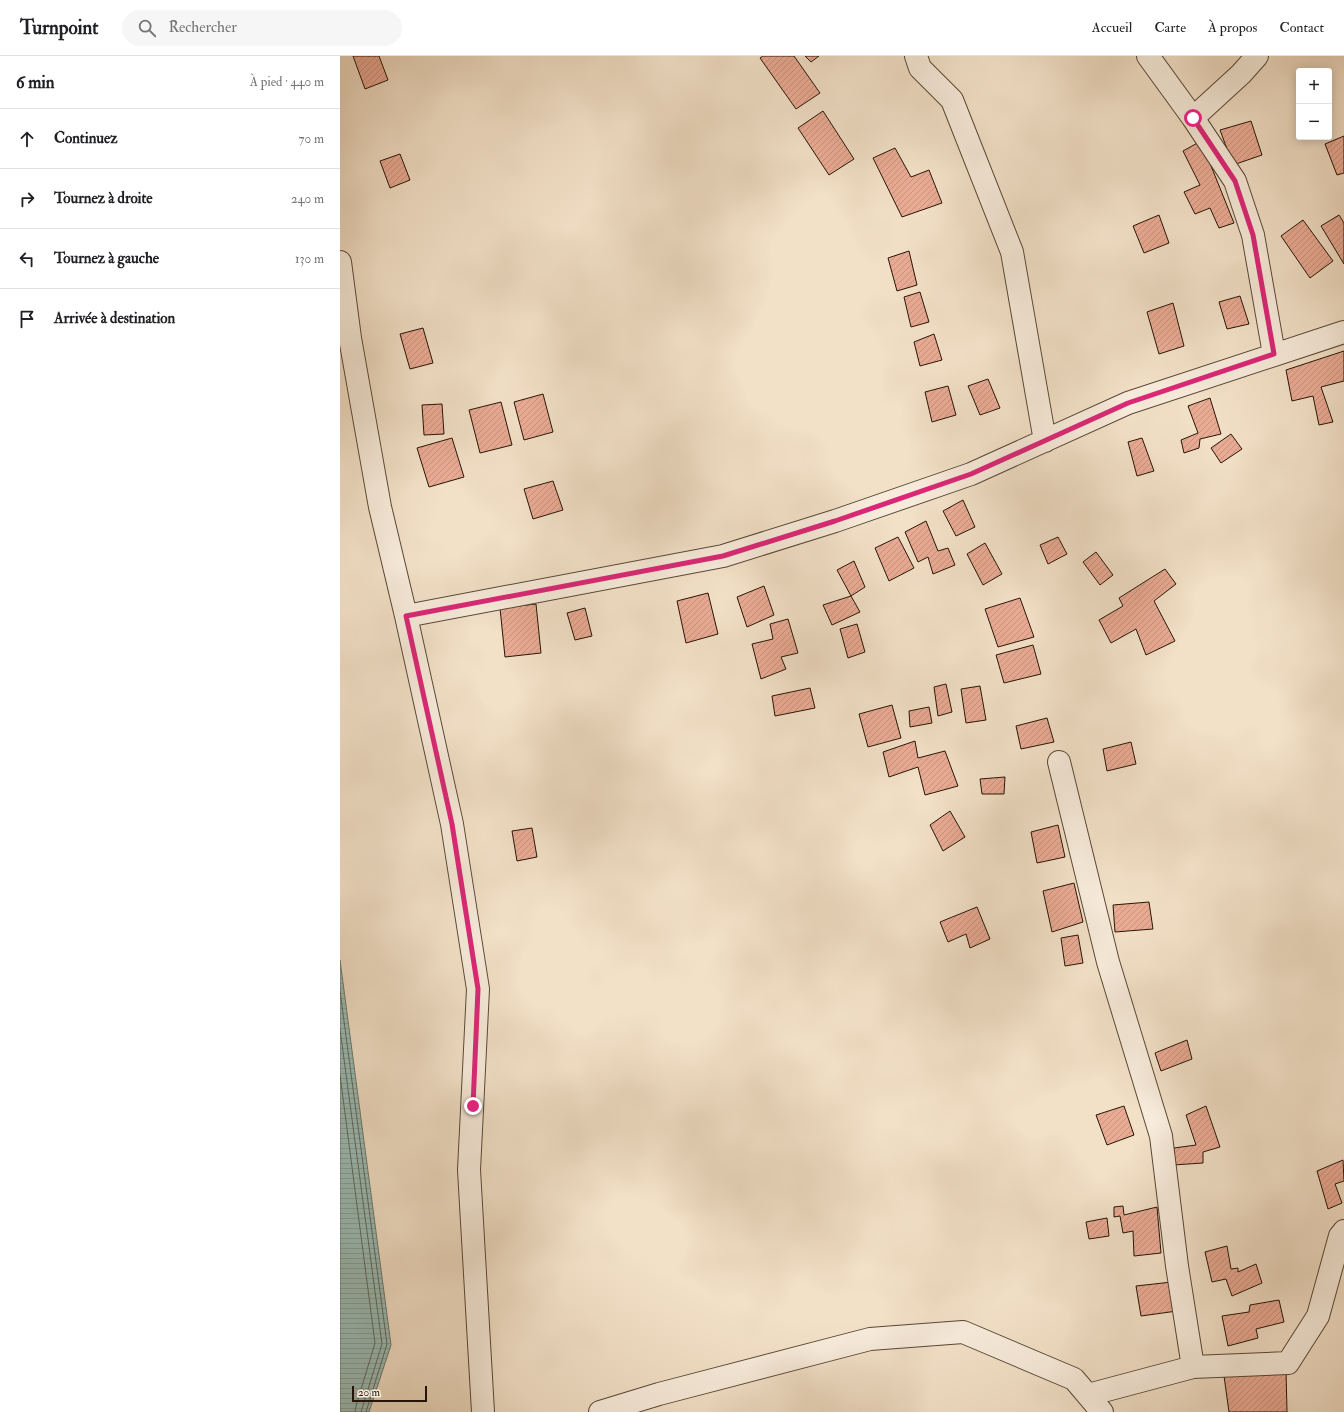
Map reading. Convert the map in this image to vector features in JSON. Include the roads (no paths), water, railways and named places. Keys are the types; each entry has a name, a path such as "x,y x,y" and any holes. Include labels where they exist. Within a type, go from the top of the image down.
{"street":[{"path":"916,56 920,68 952,100 1012,252 1045,442"},
{"path":"1148,56 1193,118 1235,181 1253,235 1274,354"},
{"path":"1193,118 1241,74 1257,56"},
{"path":"340,262 350,338 380,507 406,616 452,824 478,989 469,1170 483,1412"},
{"path":"406,616 723,556 835,521 971,474 1045,442 1128,403 1344,332"},
{"path":"1059,762 1108,962 1161,1136 1177,1266 1193,1367"},
{"path":"1088,1395 1193,1367 1288,1363 1318,1316 1340,1236 1344,1231"},
{"path":"600,1412 660,1394 870,1339 963,1332 1074,1379 1102,1412"}],"water":[{"path":"340,960 391,1345 369,1412 340,1412"}]}
